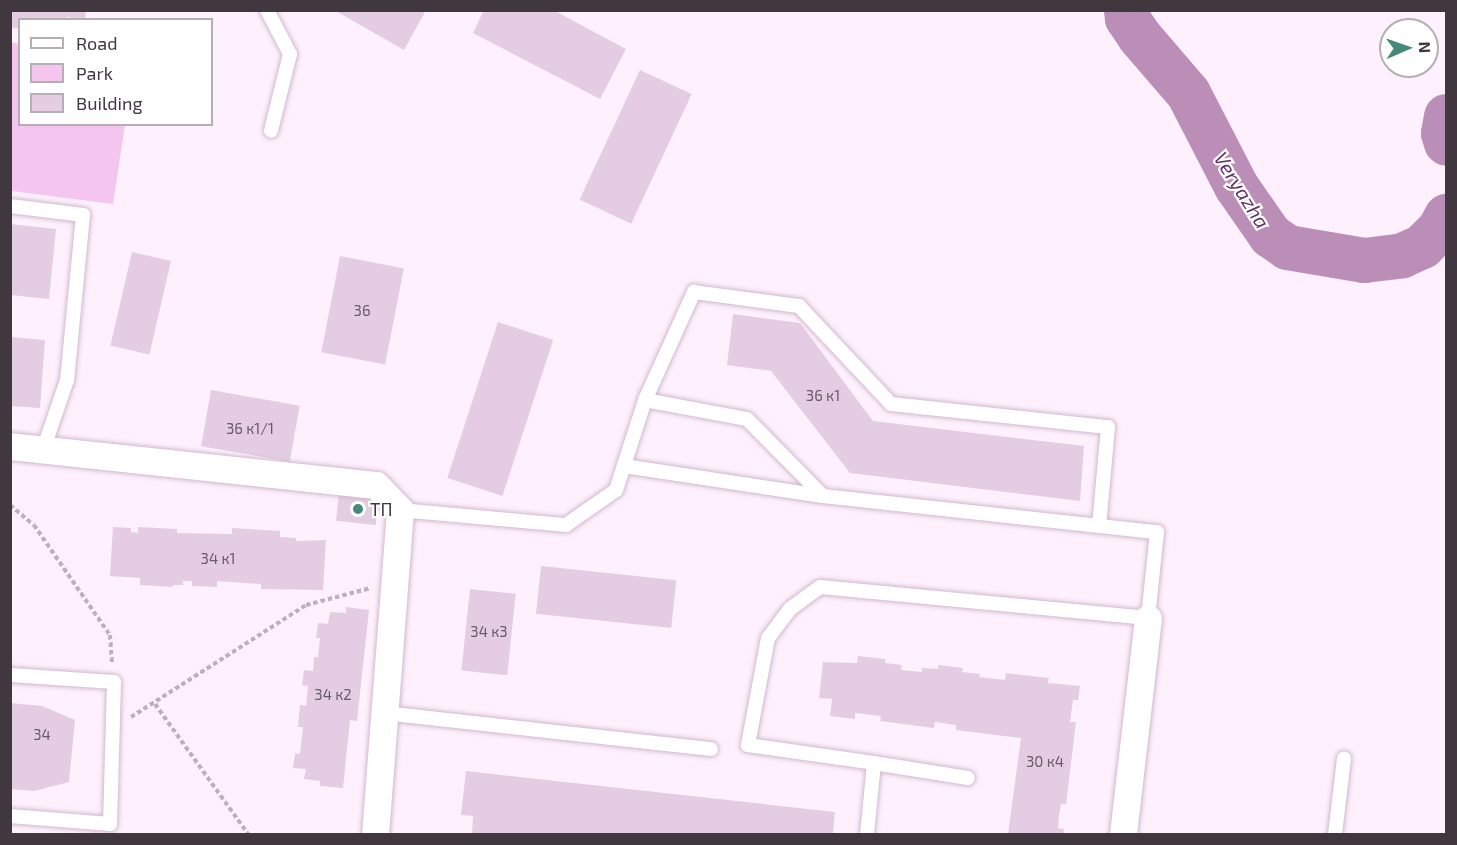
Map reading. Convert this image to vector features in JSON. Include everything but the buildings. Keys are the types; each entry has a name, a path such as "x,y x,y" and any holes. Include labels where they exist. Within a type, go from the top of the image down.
{"street":[{"path":"10,446 376,485 400,510 375,834"},
{"path":"1123,834 1148,618"}],"lane":[{"path":"267,10 290,54 271,131"},
{"path":"10,206 83,215 67,380 43,450"},
{"path":"400,510 566,525 616,489 645,400 694,292 799,306 891,404 1108,427 1099,526"},
{"path":"645,400 747,419 823,496"},
{"path":"624,466 823,496 1157,532 1148,618 820,587 790,609 768,638 748,746 968,778"},
{"path":"10,675 114,682 110,825 10,816"},
{"path":"384,713 711,749"},
{"path":"1335,834 1344,759"},
{"path":"867,834 873,763"}],"path":[{"path":"10,505 34,525 110,635 114,682"},
{"path":"113,727 155,704 306,605 394,582"},
{"path":"155,704 248,834"}],"green space":[{"path":"11,42 18,44 18,126 125,126 113,204 11,191"}],"waterway":[{"name":"Veryazha","path":"1126,10 1127,18 1139,36 1188,93 1236,186 1270,235 1287,247 1364,260 1402,255 1422,246 1439,229 1446,216"},
{"name":"Veryazha","path":"1446,116 1443,133 1446,143"}],"place":[{"name":"ТП","path":"358,509"}]}
